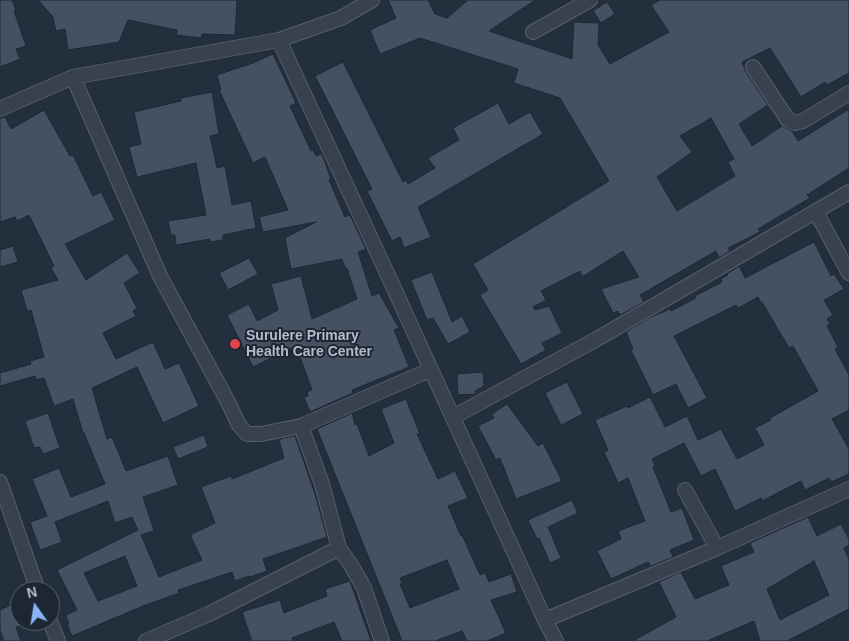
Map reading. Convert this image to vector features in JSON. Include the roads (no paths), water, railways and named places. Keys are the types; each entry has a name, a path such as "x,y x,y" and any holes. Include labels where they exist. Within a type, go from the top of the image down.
{"street":[{"path":"0,109 73,77 279,40 341,18 372,0"},
{"path":"533,32 590,0"},
{"path":"279,40 556,641"},
{"path":"753,67 788,120 795,123 803,122 849,92"},
{"path":"73,77 160,276 228,402 238,425 247,434 261,434 301,426 430,370"},
{"path":"453,417 597,339 849,192"},
{"path":"816,212 849,273"},
{"path":"301,426 322,484 340,548 364,588 382,641"},
{"path":"0,482 35,581"},
{"path":"545,620 718,548 849,489"},
{"path":"685,490 718,548"},
{"path":"146,641 209,614 340,548"}],"place":[{"name":"Surulere Primary Health Care Center","path":"235,344"}]}
